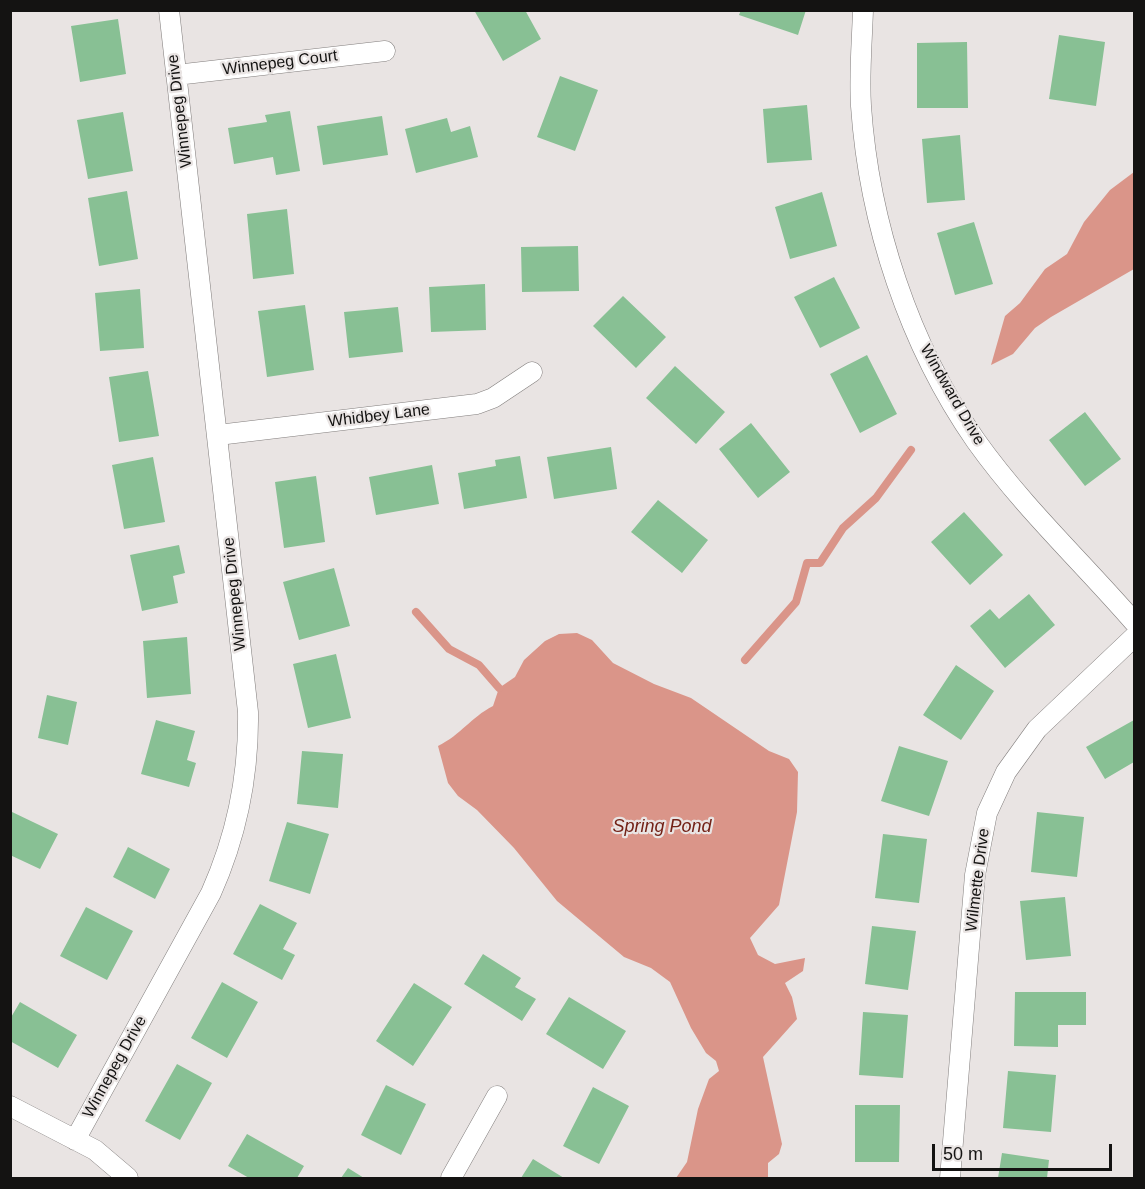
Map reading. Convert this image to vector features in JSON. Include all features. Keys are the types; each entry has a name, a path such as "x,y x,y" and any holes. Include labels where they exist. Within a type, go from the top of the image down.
{"street":[{"name":"Winnepeg Drive","path":"75,1140 211,893 237,825 246,770 248,712 169,10"},
{"name":"Windward Drive","path":"863,10 860,62 864,142 879,222 904,303 936,373 976,440 1017,493 1134,622"},
{"name":"Winnepeg Court","path":"176,75 385,51"},
{"name":"Whidbey Lane","path":"218,435 477,404 493,399 532,372"},
{"name":"Wilmette Drive","path":"950,1179 975,875 987,813 1006,772 1037,729 1134,637"},
{"path":"451,1179 497,1096"},
{"path":"10,1106 75,1140 116,1166 128,1179"}],"water":[{"path":"1134,172 1134,269 1051,317 1035,328 1013,354 991,365 1005,316 1020,303 1045,269 1067,254 1084,222 1110,190"},
{"name":"Spring Pond","path":"577,633 592,640 613,663 654,684 691,698 769,751 789,759 798,772 797,812 779,905 750,938 758,955 775,964 805,958 803,971 785,983 792,997 797,1019 763,1057 782,1144 779,1154 768,1163 768,1178 676,1178 687,1162 698,1109 709,1079 719,1071 716,1061 706,1053 691,1028 670,982 651,968 624,957 557,901 514,848 477,810 458,796 448,783 438,746 493,706 499,688 515,677 524,660 545,641 559,634"}],"building":[{"path":"474,10 525,10 541,39 503,61"},
{"path":"741,10 806,10 798,35 739,15"},
{"path":"118,19 126,74 80,82 71,26"},
{"path":"1059,35 1105,42 1096,106 1049,99"},
{"path":"967,42 968,108 917,108 917,43"},
{"path":"560,76 598,90 575,151 537,137"},
{"path":"807,105 812,160 767,163 763,109"},
{"path":"290,111 300,171 276,175 273,157 234,164 228,128 267,122 265,115"},
{"path":"123,112 133,171 88,179 77,120"},
{"path":"382,116 388,155 323,165 317,126"},
{"path":"447,118 451,132 470,126 478,157 416,173 405,129"},
{"path":"960,135 965,200 927,203 922,139"},
{"path":"127,191 138,259 99,266 88,198"},
{"path":"822,192 837,246 790,259 775,207"},
{"path":"287,209 294,274 253,279 247,214"},
{"path":"974,222 993,284 955,295 937,233"},
{"path":"578,246 579,291 522,292 521,247"},
{"path":"834,277 860,328 820,348 794,297"},
{"path":"485,284 486,330 431,332 429,287"},
{"path":"140,289 144,348 100,351 95,293"},
{"path":"623,296 666,337 636,368 593,326"},
{"path":"305,305 314,370 267,377 258,311"},
{"path":"398,307 403,352 349,358 344,312"},
{"path":"867,355 897,414 860,433 830,374"},
{"path":"675,366 725,412 696,444 646,398"},
{"path":"148,371 159,436 119,442 109,377"},
{"path":"1085,412 1121,459 1085,486 1049,440"},
{"path":"751,423 790,472 758,498 719,449"},
{"path":"611,447 617,489 554,499 547,457"},
{"path":"520,456 527,498 464,509 458,473 496,466 495,460"},
{"path":"153,457 165,522 124,529 112,465"},
{"path":"432,465 439,504 376,515 369,477"},
{"path":"316,476 325,542 284,548 275,482"},
{"path":"658,500 708,540 682,573 631,532"},
{"path":"964,512 1003,555 970,585 931,542"},
{"path":"179,545 185,573 173,576 178,603 142,611 130,555"},
{"path":"334,568 350,626 299,640 283,582"},
{"path":"1029,594 1055,625 1005,668 970,626 990,609 999,619"},
{"path":"187,637 191,694 147,698 143,641"},
{"path":"336,654 351,718 308,728 293,664"},
{"path":"956,665 994,691 961,740 923,715"},
{"path":"47,695 77,702 68,745 38,738"},
{"path":"156,720 195,731 187,760 196,763 189,787 141,774"},
{"path":"1134,720 1134,762 1105,779 1086,747"},
{"path":"899,746 948,761 929,816 881,801"},
{"path":"302,751 343,754 338,808 297,804"},
{"path":"10,811 58,834 40,869 10,855"},
{"path":"1037,812 1084,817 1077,877 1031,872"},
{"path":"287,822 329,834 310,894 269,881"},
{"path":"883,834 927,839 919,903 875,898"},
{"path":"128,847 170,869 155,899 113,877"},
{"path":"1065,897 1071,956 1026,960 1020,901"},
{"path":"260,904 297,923 283,949 295,955 282,980 233,954"},
{"path":"86,907 133,931 107,980 60,956"},
{"path":"872,926 916,931 908,990 865,984"},
{"path":"483,954 521,978 515,987 536,999 522,1021 464,984"},
{"path":"222,982 258,1002 227,1058 191,1038"},
{"path":"414,983 452,1007 413,1066 376,1041"},
{"path":"1015,992 1086,992 1086,1025 1058,1025 1058,1047 1014,1046"},
{"path":"569,997 626,1031 603,1069 546,1034"},
{"path":"20,1002 77,1035 58,1068 10,1041 10,1019"},
{"path":"863,1012 908,1015 903,1078 859,1075"},
{"path":"177,1064 212,1083 180,1140 145,1121"},
{"path":"1008,1071 1056,1075 1051,1132 1003,1128"},
{"path":"386,1085 426,1104 401,1155 361,1135"},
{"path":"593,1087 629,1106 599,1164 563,1146"},
{"path":"855,1105 900,1105 899,1162 855,1162"},
{"path":"247,1134 304,1166 297,1178 249,1178 228,1166"},
{"path":"1002,1153 1049,1160 1047,1178 998,1178"},
{"path":"533,1159 564,1178 521,1178"},
{"path":"348,1168 364,1178 341,1178"}],"waterway":[{"path":"745,660 796,602 807,563 820,563 843,528 876,498 911,450"},
{"path":"416,612 449,649 479,665 499,688"}]}
